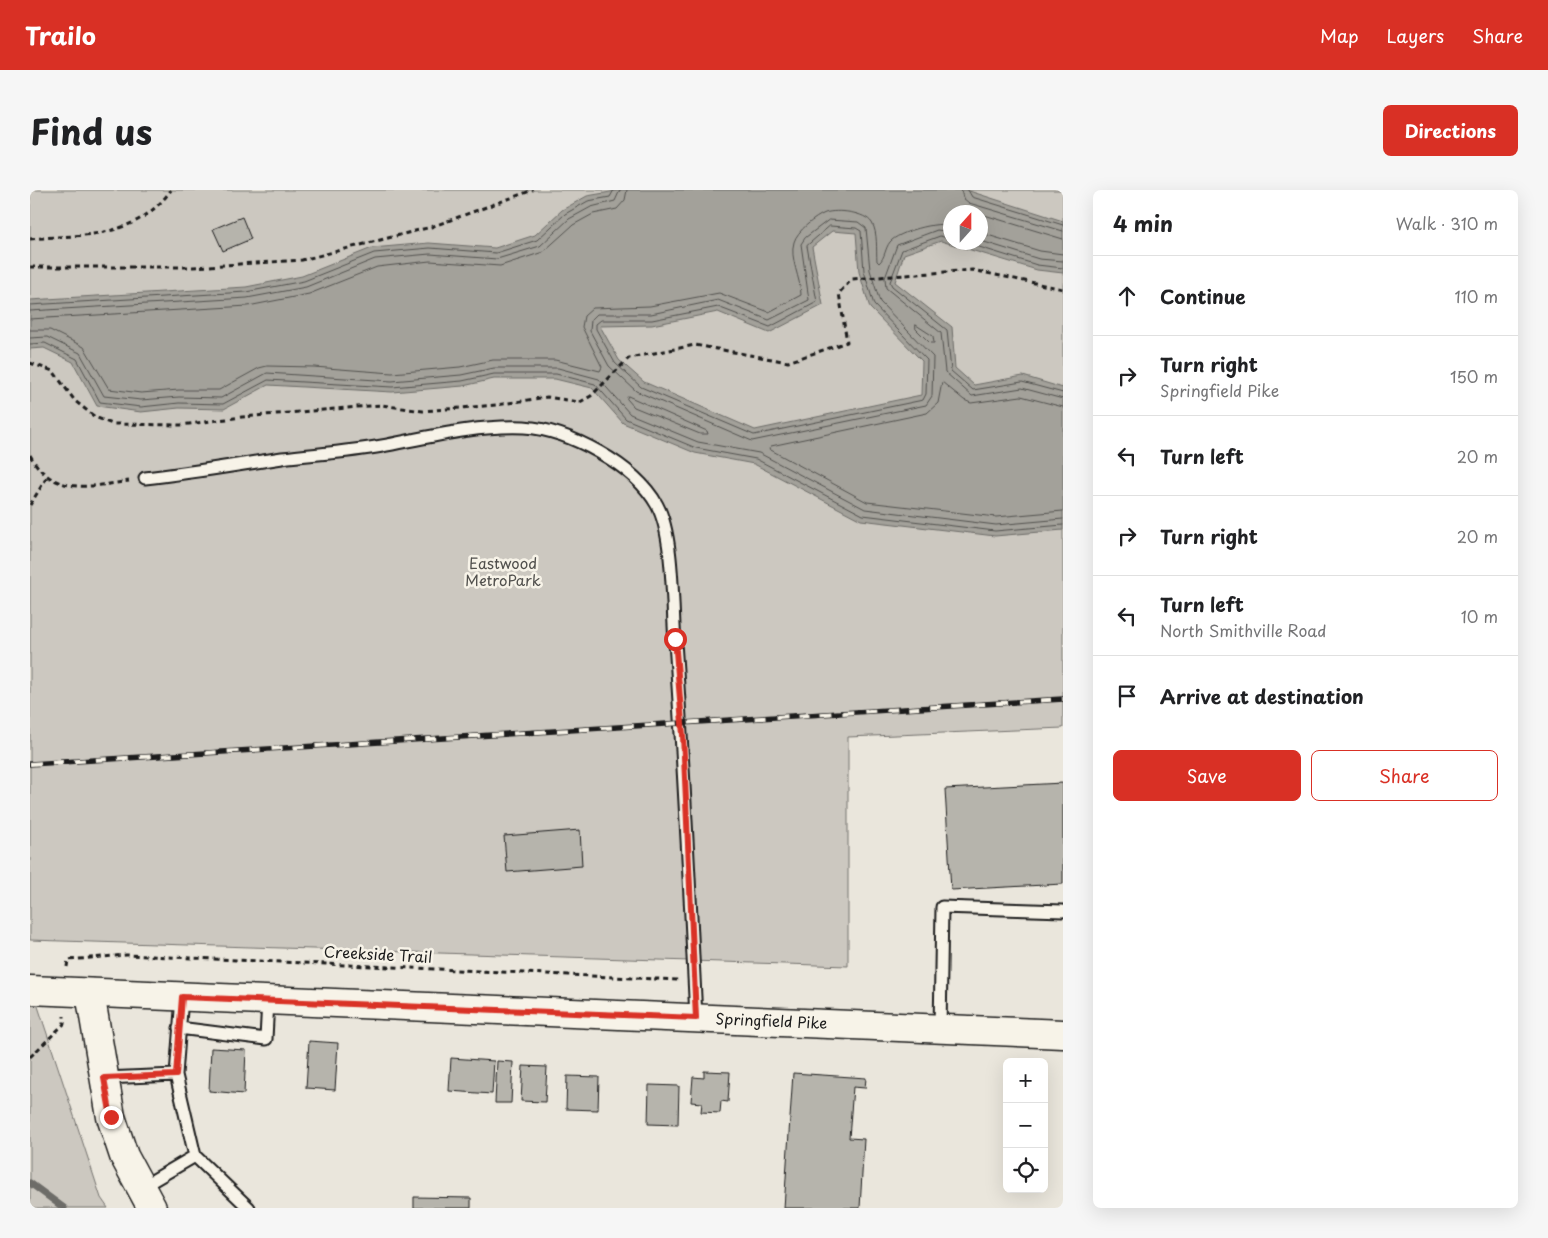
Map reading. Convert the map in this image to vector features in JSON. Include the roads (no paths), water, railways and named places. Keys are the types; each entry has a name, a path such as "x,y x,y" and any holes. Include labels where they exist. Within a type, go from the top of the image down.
{"main road":[{"name":"Springfield Pike","path":"30,990 1063,1034"},
{"path":"90,993 111,1117 124,1156 146,1198"}],"lane":[{"path":"145,478 384,446 458,431 524,428 554,432 590,447 617,464 647,491 658,506 665,524 672,588 683,735 696,1018"},
{"path":"940,1029 942,907 1063,911"},
{"path":"182,997 176,1075 195,1156 249,1208"},
{"path":"179,1028 266,1039 268,1000"},
{"path":"104,1078 176,1075"},
{"path":"146,1198 195,1156"}],"water":[{"path":"622,190 966,190 1063,221 1063,273 1037,270 971,250 988,250 988,205 943,205 943,242 904,254 895,282 952,327 955,368 974,385 1023,376 1063,388 1063,530 995,536 861,520 754,464 695,453 623,423 592,388 555,379 494,379 463,386 392,392 268,385 224,409 179,408 141,412 97,406 73,362 44,348 30,349 30,300 246,287 302,276 372,248 429,243 495,248 535,235 562,210 587,196","holes":["832,231 856,233 859,272 870,308 922,361 921,395 755,430 644,382 619,360 600,326 652,325 718,312 769,333 823,305 812,247"]}],"waterway":[{"path":"30,1183 64,1208"}],"railway":[{"path":"30,764 1063,699"}],"park label":[{"name":"Eastwood MetroPark","path":"503,572"}]}
